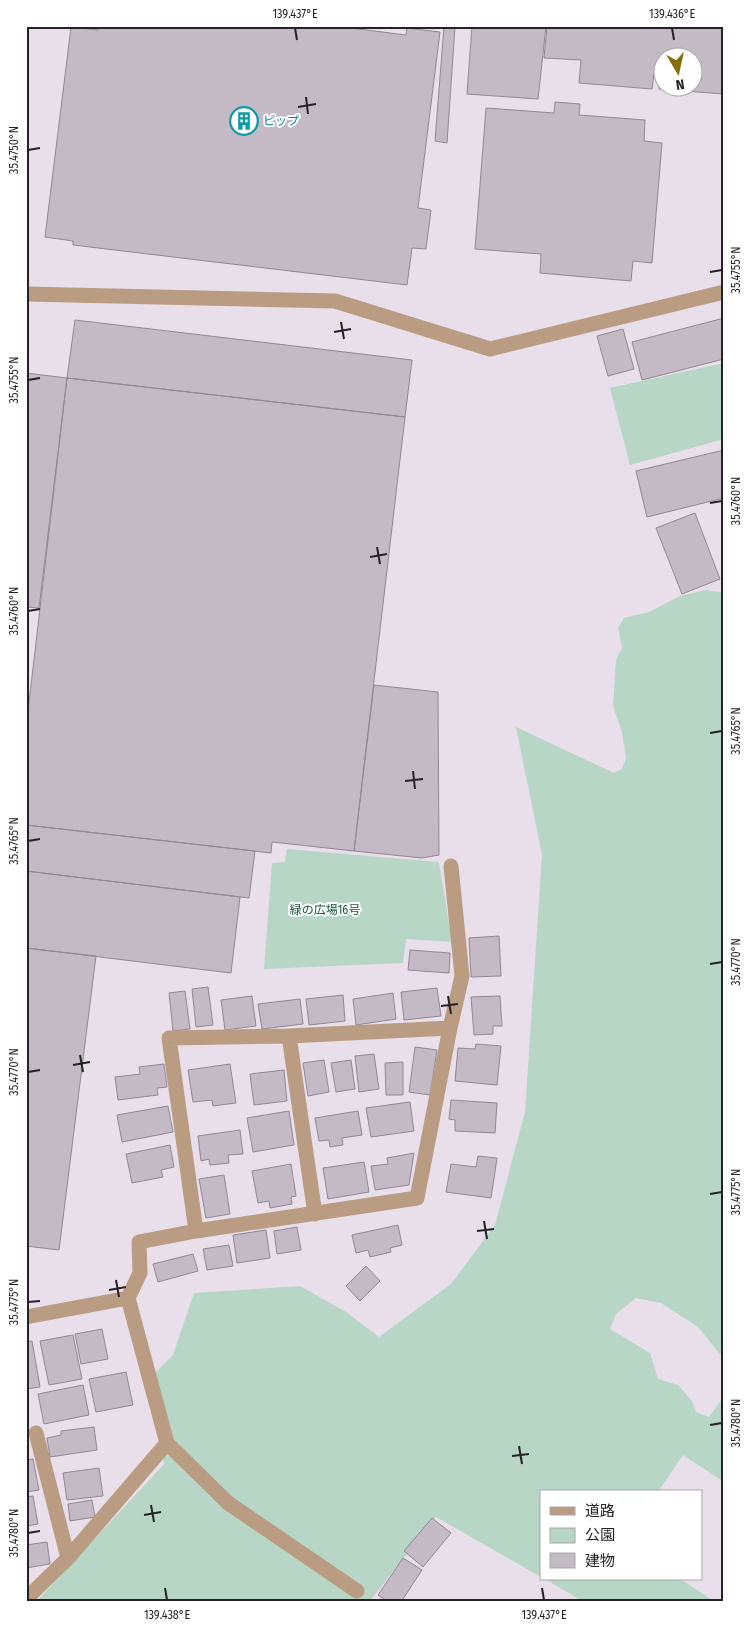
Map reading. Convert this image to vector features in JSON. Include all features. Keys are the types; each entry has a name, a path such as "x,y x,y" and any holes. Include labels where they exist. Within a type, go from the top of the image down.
{"street":[{"path":"26,294 335,301 490,349 724,292"},
{"path":"357,1591 228,1503 167,1443 128,1298 140,1273 138,1242 196,1231 417,1198 462,976 451,866"},
{"path":"196,1231 169,1038 289,1036 450,1028"},
{"path":"289,1036 315,1214"},
{"path":"26,1317 128,1298"},
{"path":"36,1433 68,1558"},
{"path":"26,1599 68,1558 167,1443"}],"green space":[{"path":"724,363 724,439 630,465 610,388"},
{"path":"706,590 724,593 724,1356 719,1353 698,1327 661,1303 636,1298 616,1314 610,1329 650,1353 658,1379 678,1385 692,1401 696,1412 709,1417 724,1396 724,1482 683,1455 659,1490 540,1490 540,1576 436,1517 369,1602 36,1602 164,1464 148,1380 173,1355 194,1293 300,1286 346,1312 379,1337 451,1284 495,1225 525,1112 542,855 516,727 614,773 622,769 626,758 622,732 613,706 616,660 622,648 618,628 624,618 649,612 680,596"},
{"name":"緑の広場16号","path":"287,849 439,862 452,942 406,939 403,963 264,969 272,863 285,862"},
{"path":"547,1580 682,1580 715,1602 584,1602"}],"building":[{"name":"ピップ","path":"98,26 335,26 406,35 407,28 440,32 418,208 431,210 426,249 412,248 407,285 73,245 73,241 45,237 71,27 98,30"},
{"path":"444,26 455,27 447,143 435,141"},
{"path":"472,26 546,26 538,99 467,94"},
{"path":"547,26 724,26 724,94 702,92 702,48 652,48 652,89 579,83 581,60 544,58"},
{"path":"555,102 580,104 579,115 645,120 644,141 662,143 652,263 633,261 631,281 540,273 541,254 475,249 486,108 554,113"},
{"path":"724,318 724,359 642,380 632,342"},
{"path":"75,320 412,360 405,417 67,378"},
{"path":"623,329 634,369 608,376 597,336"},
{"path":"26,373 67,378 39,608 26,607"},
{"path":"67,378 405,417 354,851 272,842 271,853 26,825 26,728"},
{"path":"724,450 724,498 647,517 636,471"},
{"path":"695,513 720,579 682,594 656,528"},
{"path":"374,685 438,692 439,855 422,858 354,851"},
{"path":"26,825 255,851 249,898 26,871"},
{"path":"26,871 240,897 231,973 26,948"},
{"path":"499,936 501,976 471,977 469,938"},
{"path":"26,948 96,956 59,1250 26,1246"},
{"path":"410,950 450,953 449,973 408,970"},
{"path":"208,987 213,1025 196,1027 192,989"},
{"path":"437,988 441,1016 404,1020 401,992"},
{"path":"185,991 190,1029 173,1031 169,993"},
{"path":"393,993 396,1019 356,1025 353,999"},
{"path":"343,995 345,1021 309,1025 306,999"},
{"path":"252,996 256,1026 225,1030 221,1000"},
{"path":"500,996 502,1026 493,1026 493,1034 474,1035 471,997"},
{"path":"300,999 303,1024 262,1029 258,1004"},
{"path":"476,1044 501,1046 497,1085 455,1081 458,1048 475,1049"},
{"path":"415,1047 437,1050 430,1095 409,1092"},
{"path":"374,1054 379,1089 359,1092 355,1056"},
{"path":"324,1060 329,1092 308,1096 303,1063"},
{"path":"351,1060 355,1089 336,1092 331,1063"},
{"path":"403,1062 403,1095 386,1095 385,1063"},
{"path":"164,1064 167,1087 157,1088 158,1095 118,1100 115,1077 140,1074 139,1067"},
{"path":"230,1064 236,1103 213,1106 212,1100 193,1102 188,1070"},
{"path":"284,1070 287,1101 254,1105 250,1074"},
{"path":"451,1100 497,1103 495,1133 455,1131 455,1120 449,1119"},
{"path":"410,1102 414,1131 371,1137 366,1108"},
{"path":"168,1106 173,1132 122,1142 117,1115"},
{"path":"289,1111 294,1145 253,1152 247,1118"},
{"path":"358,1111 362,1135 342,1138 343,1145 330,1147 329,1140 319,1141 315,1118"},
{"path":"240,1130 243,1154 228,1155 229,1163 210,1165 209,1159 201,1161 198,1136"},
{"path":"170,1145 174,1167 161,1170 163,1177 132,1183 126,1154"},
{"path":"414,1153 409,1185 375,1190 371,1166 388,1164 387,1158"},
{"path":"478,1156 497,1158 491,1198 446,1192 451,1164 476,1167"},
{"path":"364,1162 369,1192 328,1199 323,1168"},
{"path":"291,1164 296,1196 291,1197 292,1204 270,1208 269,1201 258,1203 252,1171"},
{"path":"224,1175 230,1214 206,1218 199,1179"},
{"path":"398,1225 402,1245 390,1248 391,1252 370,1257 368,1250 356,1253 352,1235"},
{"path":"297,1227 301,1250 277,1254 274,1231"},
{"path":"266,1230 270,1258 237,1263 233,1235"},
{"path":"229,1245 233,1266 207,1270 203,1249"},
{"path":"193,1254 198,1271 158,1282 153,1264"},
{"path":"366,1266 380,1281 360,1301 346,1286"},
{"path":"102,1329 108,1359 81,1364 75,1334"},
{"path":"73,1335 82,1379 49,1385 40,1341"},
{"path":"32,1341 40,1387 26,1389 26,1342"},
{"path":"126,1372 133,1405 96,1412 89,1379"},
{"path":"83,1385 89,1415 44,1424 38,1394"},
{"path":"94,1427 97,1450 50,1457 47,1438 61,1435 61,1431"},
{"path":"33,1459 39,1490 26,1492 26,1460"},
{"path":"99,1468 103,1496 67,1500 63,1473"},
{"path":"33,1496 38,1524 26,1526 26,1497"},
{"path":"92,1500 95,1517 70,1521 68,1504"},
{"path":"432,1518 451,1533 423,1567 404,1551"},
{"path":"47,1542 50,1564 26,1568 26,1545"},
{"path":"403,1558 422,1570 401,1602 388,1602 378,1595"}],"place":[{"name":"ピップ","path":"244,121"}]}
